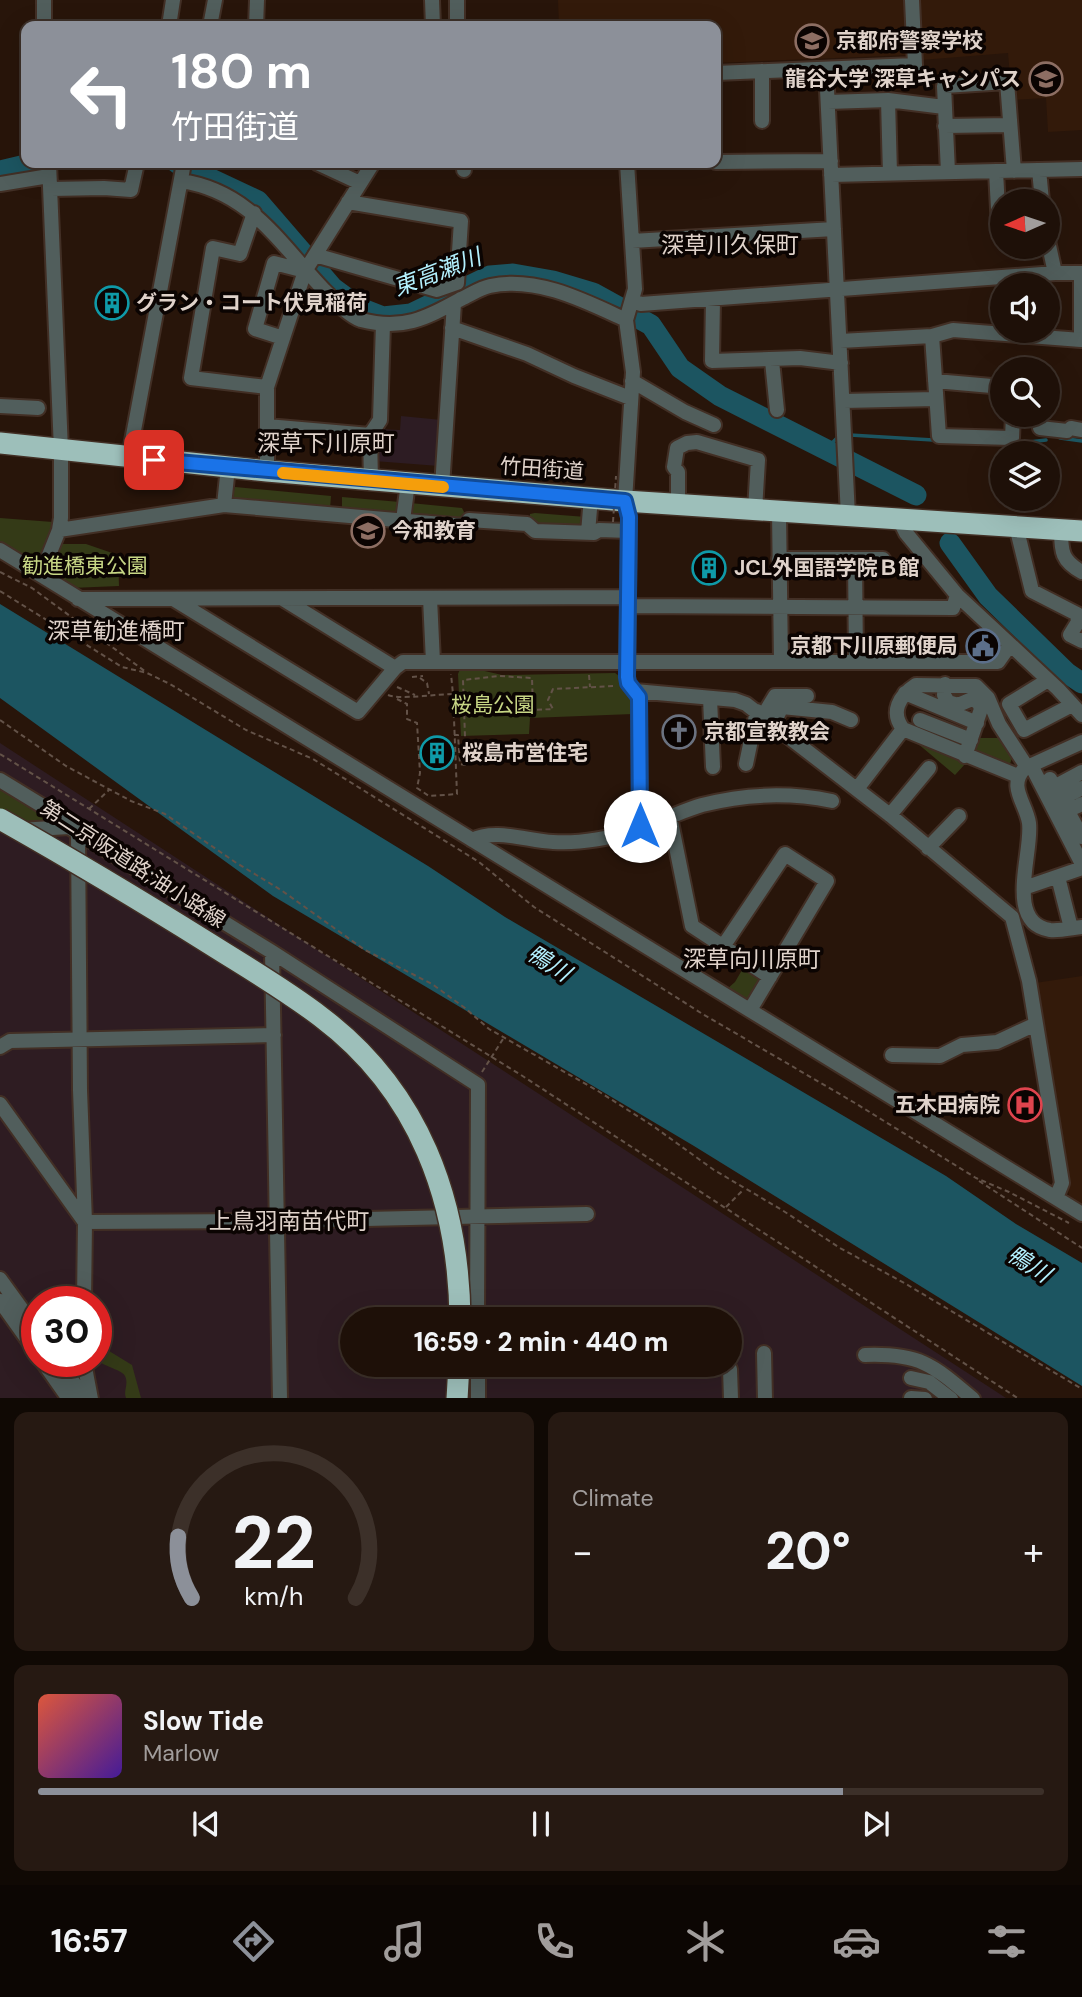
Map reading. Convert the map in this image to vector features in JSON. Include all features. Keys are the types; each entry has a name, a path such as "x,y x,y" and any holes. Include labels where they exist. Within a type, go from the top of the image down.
{"highway":[{"name":"竹田街道","path":"0,443 371,481 678,505 1072,530"},
{"name":"第二京阪道路;油小路線","path":"0,808 11,820 169,912 323,1018 371,1063 412,1122 442,1189 452,1225 459,1307"},
{"path":"457,1398 458,1377"}],"street":[{"path":"44,0 44,21"},
{"path":"170,21 173,0"},
{"path":"211,21 215,0"},
{"path":"256,21 257,0"},
{"path":"432,0 433,21"},
{"path":"457,0 457,21"},
{"path":"721,73 915,65 912,0"},
{"path":"826,69 848,516"},
{"path":"762,71 762,121"},
{"path":"948,172 944,86 1007,82 1014,171"},
{"path":"828,102 888,100 944,107"},
{"path":"888,100 890,173"},
{"path":"946,126 1010,125"},
{"path":"721,162 890,173 1082,169"},
{"path":"0,184 50,174 104,188 131,190 136,168"},
{"path":"328,168 360,183"},
{"path":"267,471 267,387 305,271 370,168"},
{"path":"472,840 483,834 555,843 609,838 640,830 639,697 628,683 627,663 629,531 625,501 632,381 631,343 626,320 635,289 627,168"},
{"path":"1039,170 1041,189"},
{"path":"996,171 997,189"},
{"path":"129,457 182,173 254,213 305,271 358,319 393,326 416,322 486,286 509,283 580,298 626,320"},
{"path":"41,575 59,530 61,450 50,174"},
{"path":"314,256 437,290 457,282 461,221 348,202"},
{"path":"254,213 240,254 213,248 191,378 267,387"},
{"path":"632,241 834,229"},
{"path":"1052,259 1055,273"},
{"path":"283,338 256,329 274,263 305,271"},
{"path":"840,341 932,336 953,330 1081,340 1081,273 1060,273"},
{"path":"632,301 641,304 990,278"},
{"path":"713,299 712,361 800,358 841,363"},
{"path":"442,486 454,303"},
{"path":"371,481 370,435 380,420 383,324"},
{"path":"452,328 527,354 630,398"},
{"path":"932,336 939,436 1012,439 1012,427"},
{"path":"772,360 777,410"},
{"path":"632,381 685,412 714,425"},
{"path":"935,381 990,386"},
{"path":"844,401 936,399"},
{"path":"0,406 38,408"},
{"path":"267,426 370,435"},
{"path":"1040,428 1073,430"},
{"path":"678,505 678,472 674,467 677,448 697,442 758,460 755,510"},
{"path":"224,505 228,467"},
{"path":"404,520 408,483"},
{"path":"587,533 592,497"},
{"path":"59,530 224,505 465,526 469,520 527,524 535,531 629,531"},
{"path":"779,512 781,662"},
{"path":"903,519 902,525 906,533 957,595 1048,680 1077,710 1024,730 1009,704 1048,680"},
{"path":"1016,526 1032,591 1077,614 1076,638"},
{"path":"1072,530 1062,550 1069,565 1082,572"},
{"path":"0,550 1056,1198 1078,1220"},
{"path":"779,559 883,559"},
{"path":"855,559 856,662"},
{"path":"76,599 430,598 780,607 953,608 957,595"},
{"path":"430,598 433,662"},
{"path":"283,599 395,668"},
{"path":"175,600 358,712 403,662 998,662 1010,646"},
{"path":"860,785 920,720 939,684"},
{"path":"939,684 948,702 958,705 972,699 979,703 981,713 965,756"},
{"path":"1024,888 1082,867 1025,769 999,724 984,692 972,685 916,685 905,693 896,709 897,720 908,732 965,756 1025,769 1082,741"},
{"path":"635,691 735,700 764,717 890,815 1012,917 1029,981 1062,1183 1056,1198"},
{"path":"905,693 927,703 950,719 977,723"},
{"path":"746,764 775,696 807,696"},
{"path":"709,698 713,766"},
{"path":"764,717 782,707 832,712 851,720"},
{"path":"920,720 971,740"},
{"path":"890,815 929,768"},
{"path":"1025,769 1018,793 1029,828 1024,905 1032,921 1048,930 1076,928 1058,877"},
{"path":"1058,794 1079,774"},
{"path":"0,780 41,805 73,830 272,952 478,1085 477,1307"},
{"path":"640,826 701,806 781,793 832,801"},
{"path":"1058,794 1082,804"},
{"path":"1058,794 1082,837"},
{"path":"928,848 959,816"},
{"path":"670,817 692,926 770,977"},
{"path":"0,831 73,830"},
{"path":"73,830 85,1222 84,1286"},
{"path":"724,945 786,854 827,881 750,1010"},
{"path":"272,952 280,1398"},
{"path":"892,1055 940,1056 962,1045 997,1042 1036,1024"},
{"path":"0,1047 10,1041 274,1035"},
{"path":"0,1104 85,1222"},
{"path":"85,1222 587,1214"},
{"path":"0,1279 21,1308"},
{"path":"0,1301 21,1331"},
{"path":"764,1353 765,1398"},
{"path":"865,1355 894,1354 913,1358 945,1375 974,1398"},
{"path":"911,1383 920,1370 934,1376 962,1398"},
{"path":"54,1377 69,1398"},
{"path":"71,1377 88,1398"},
{"path":"86,1377 88,1398"},
{"path":"478,1377 478,1398"},
{"path":"731,1377 732,1398"},
{"path":"911,1383 929,1382 951,1398"},
{"path":"911,1383 925,1398"},
{"path":"911,1383 939,1398"}],"path":[{"path":"613,522 616,476"},
{"path":"0,572 32,588 147,673 246,730 313,759 479,862 534,907 611,957 855,1103 1082,1248"},
{"path":"0,591 122,667 147,673"},
{"path":"415,695 393,684 381,685 386,694 407,704 407,719 417,723 420,773 418,788 429,796 457,794 450,662"},
{"path":"589,670 590,687"},
{"path":"454,735 458,734 460,764 466,765 463,680 499,676 531,678 533,710 553,709 548,700 553,689 617,687"},
{"path":"420,678 426,683 429,694"},
{"path":"397,699 415,695 453,694"},
{"path":"0,720 66,766 131,801 165,814 281,890 365,950 432,984 504,1038 598,1091 714,1170 840,1248 906,1284 1082,1389"},
{"path":"454,723 465,723"},
{"path":"454,730 466,730"},
{"path":"0,754 490,1056 1019,1398"},
{"path":"88,810 110,789"},
{"path":"476,1083 490,1056 504,1038"},
{"path":"976,1178 1078,1220"},
{"path":"725,1208 745,1188"}],"shaded area":[{"name":"京都府警察学校","path":"558,0 906,0 909,55 721,63 721,21 559,21"},
{"name":"龍谷大学 深草キャンパス","path":"919,0 1082,0 1082,130 1048,132 1046,98 1012,100 1008,53 921,60"},
{"path":"401,416 442,420 439,466 374,461 376,429 400,430"},
{"path":"0,743 1006,1398 0,1398"},
{"path":"1082,976 1082,1205 1069,1196 1035,983"}],"green space":[{"path":"235,487 331,496 330,509 231,501"},
{"path":"342,497 400,502 398,513 342,509"},
{"path":"410,503 462,508 463,519 409,516"},
{"path":"530,514 586,517 584,526 537,525 530,520"},
{"name":"勧進橋東公園","path":"0,518 53,522 53,533 42,562 34,564 0,543"},
{"name":"勧進橋東公園","path":"59,544 86,544 118,555 119,586 71,588 52,576 51,567"},
{"name":"桜島公園","path":"460,669 476,669 502,675 615,673 629,690 633,714 530,718 529,734 461,736"},
{"path":"967,691 989,715 979,738 1001,738 1013,755 1010,764 973,753 984,710 959,701 947,693"},
{"path":"917,743 966,763 955,775"},
{"path":"0,789 49,819 47,824 0,828"},
{"path":"742,970 751,971 758,976 761,985 750,1001 742,1000 727,989"},
{"path":"112,1353 132,1365 141,1398 126,1398 125,1376 112,1368"}],"water":[{"name":"鴨川","path":"0,604 428,866 505,917 946,1176 1016,1224 1082,1263 1082,1386 694,1146 273,896 0,698"}],"waterway":[{"name":"東高瀬川","path":"0,171 21,166"},
{"name":"東高瀬川","path":"188,168 258,201 333,288 360,308 383,317 411,314 490,276 513,274 553,281 593,293 651,325 680,368 720,396 916,495"},
{"path":"850,435 933,440"},
{"path":"830,451 838,437"},
{"path":"1060,438 1082,441"},
{"path":"1038,441 1046,440"},
{"name":"東高瀬川","path":"950,543 988,596 1067,673 1082,683"}],"slow traffic":[{"path":"283,473 443,487"}],"place":[{"name":"京都府警察学校","path":"812,41"},
{"name":"龍谷大学 深草キャンパス","path":"1046,79"},
{"name":"グラン・コート伏見稲荷","path":"112,303"},
{"name":"今和教育","path":"368,531"},
{"name":"JCL外国語学院Ｂ館","path":"709,568"},
{"name":"京都下川原郵便局","path":"983,646"},
{"name":"京都宣教教会","path":"679,732"},
{"name":"桜島市営住宅","path":"437,753"},
{"name":"五木田病院","path":"1025,1105"}],"district":[{"name":"深草川久保町","path":"730,245"},
{"name":"深草下川原町","path":"326,443"},
{"name":"深草勧進橋町","path":"116,631"},
{"name":"深草向川原町","path":"752,959"},
{"name":"上鳥羽南苗代町","path":"289,1221"}],"route":[{"path":"154,460 625,501 629,517 627,677 628,683 639,697 640,826"}]}
